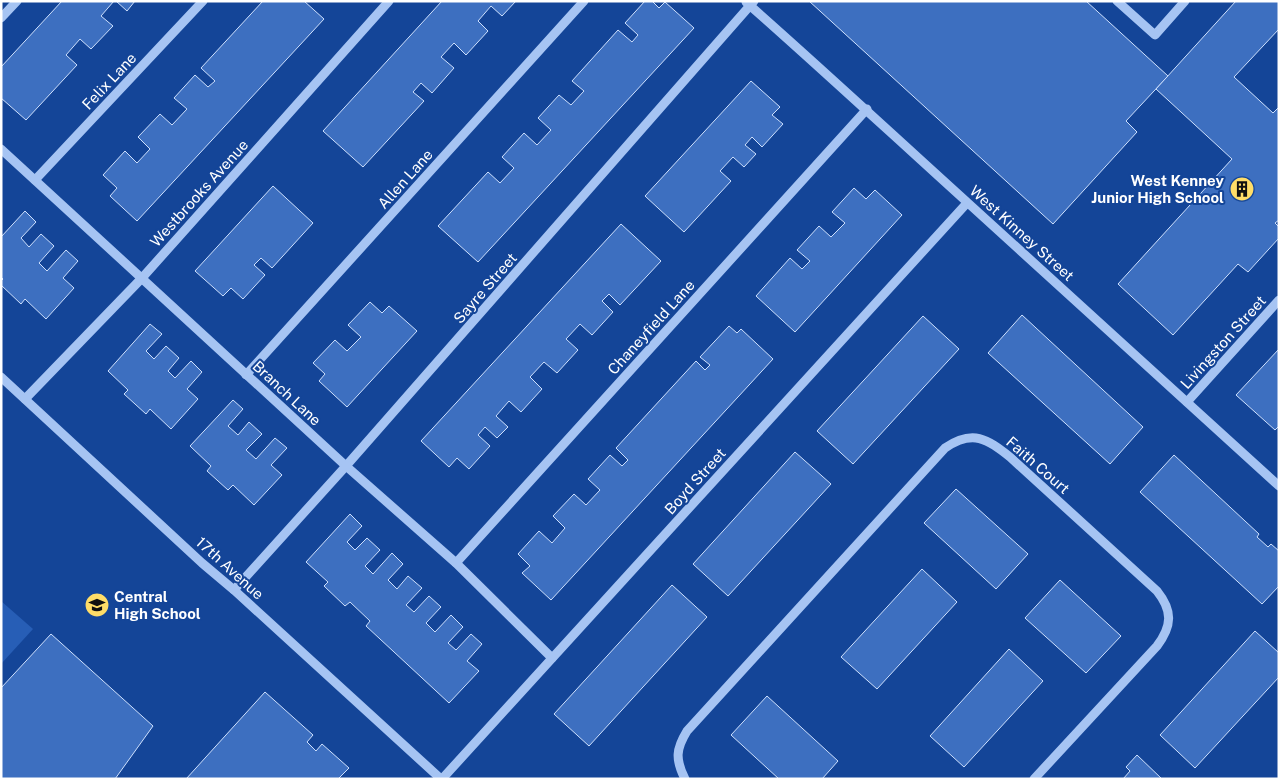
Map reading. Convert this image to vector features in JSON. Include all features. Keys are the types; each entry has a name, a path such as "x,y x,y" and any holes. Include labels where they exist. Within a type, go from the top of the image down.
{"street":[{"path":"1,18 17,1"},
{"name":"Felix Lane","path":"35,180 203,1"},
{"name":"Westbrooks Avenue","path":"25,399 142,278 389,1"},
{"name":"Allen Lane","path":"246,374 584,1"},
{"path":"1118,1 1155,35 1186,1"},
{"name":"West Kinney Street","path":"750,3 1279,486"},
{"name":"Sayre Street","path":"234,590 346,466 750,3"},
{"name":"Chaneyfield Lane","path":"456,563 867,109"},
{"name":"Branch Lane","path":"1,149 346,466 456,563 552,658"},
{"name":"Boyd Street","path":"441,779 967,203"},
{"name":"Livingston Street","path":"1188,402 1279,300"},
{"name":"17th Avenue","path":"1,377 202,563 441,779"},
{"name":"Faith Court","path":"685,779 680,770 678,753 680,742 687,731 945,448 955,441 973,437 993,444 1010,457 1157,592 1164,600 1168,612 1168,626 1164,637 1157,646 1034,779"}],"shaded area":[{"path":"1,601 33,629 1,664"}],"building":[{"path":"62,1 114,1 101,16 113,26 91,49 80,39 66,55 77,65 26,120 1,98 1,67"},
{"path":"116,1 135,1 127,11"},
{"path":"263,1 304,1 324,19 137,221 110,196 117,188 103,175 125,151 137,163 150,149 138,137 160,114 172,125 187,109 174,98 195,75 208,87 215,81 201,68"},
{"path":"442,1 516,1 502,16 491,6 478,21 488,31 466,55 454,43 441,57 454,68 432,93 421,83 413,92 424,101 363,167 323,131"},
{"path":"645,1 652,1 659,8 665,2 694,28 478,262 438,226 488,172 500,183 514,168 502,157 524,133 537,145 551,130 538,118 559,95 571,105 584,91 572,81 618,30 632,42 638,35 625,23"},
{"path":"809,1 1086,1 1168,76 1126,121 1137,132 1053,224"},
{"name":"West Kenney Junior High School","path":"1236,1 1279,1 1279,29 1234,77 1273,113 1279,107 1279,220 1275,223 1279,227 1279,238 1248,272 1238,264 1173,335 1118,284 1232,159 1156,89"},
{"path":"751,81 780,107 772,115 783,124 762,147 752,137 745,145 756,154 744,167 733,157 720,171 731,181 684,232 645,196"},
{"path":"273,186 313,223 272,268 261,258 254,265 265,275 243,299 231,288 223,296 195,271"},
{"path":"854,188 866,199 875,190 902,215 795,332 756,296 790,258 802,269 810,261 797,250 819,226 831,237 845,223 832,212"},
{"path":"25,211 36,222 21,238 29,247 41,234 54,246 39,263 47,271 66,250 78,261 63,278 74,288 46,319 25,299 21,304 1,285 3,279 1,277 1,237"},
{"path":"621,224 661,261 620,305 609,294 602,301 613,312 592,335 580,324 566,339 578,350 557,373 544,362 530,377 542,389 521,412 509,401 496,416 508,427 497,438 485,427 478,435 490,446 469,469 457,458 449,467 421,441"},
{"path":"370,302 382,313 389,306 417,331 347,407 319,381 325,374 313,363 335,340 347,351 361,337 348,325"},
{"path":"1022,315 1143,427 1110,464 988,353"},
{"path":"923,316 959,349 853,464 817,431"},
{"path":"150,324 162,334 146,351 154,359 166,346 179,358 168,371 175,378 191,361 202,372 187,389 198,399 171,429 150,409 146,414 124,394 128,390 108,371"},
{"path":"729,326 737,333 741,329 773,359 551,600 522,573 530,566 518,554 539,531 552,543 565,528 553,516 574,494 586,505 600,490 588,479 610,455 622,466 628,460 616,448 696,361 705,370 710,365 700,357"},
{"path":"1279,349 1279,426 1275,430 1236,395"},
{"path":"233,400 243,409 228,426 238,435 249,422 262,434 246,450 256,459 275,438 287,448 271,465 282,475 254,505 233,485 228,490 207,471 211,466 190,446"},
{"path":"795,452 831,484 728,596 693,564"},
{"path":"1174,455 1259,534 1257,537 1268,547 1271,544 1279,551 1279,586 1262,604 1140,492"},
{"path":"956,489 1028,554 996,589 924,523"},
{"path":"350,514 362,526 347,542 355,550 367,538 380,550 365,566 373,574 392,553 403,564 388,580 397,589 408,576 422,588 406,605 414,612 429,596 441,607 426,623 435,632 451,615 463,627 448,643 456,650 471,634 482,644 467,661 479,671 449,703 366,626 370,621 350,602 345,606 324,586 328,582 306,562"},
{"path":"922,569 957,602 877,689 841,657"},
{"path":"1060,580 1121,636 1086,673 1025,618"},
{"path":"672,585 707,617 589,746 554,714"},
{"path":"1255,631 1279,653 1279,677 1195,768 1160,735"},
{"path":"51,634 153,726 115,779 1,779 1,688"},
{"path":"1009,649 1043,681 964,767 930,736"},
{"path":"265,692 313,735 307,742 316,751 322,744 349,768 338,779 186,779"},
{"path":"767,696 838,761 822,779 779,779 731,735"},
{"path":"1137,755 1162,779 1123,779 1130,771 1126,767"}],"place":[{"name":"West Kenney Junior High School","path":"1242,189"},
{"name":"Central High School","path":"97,605"}]}
